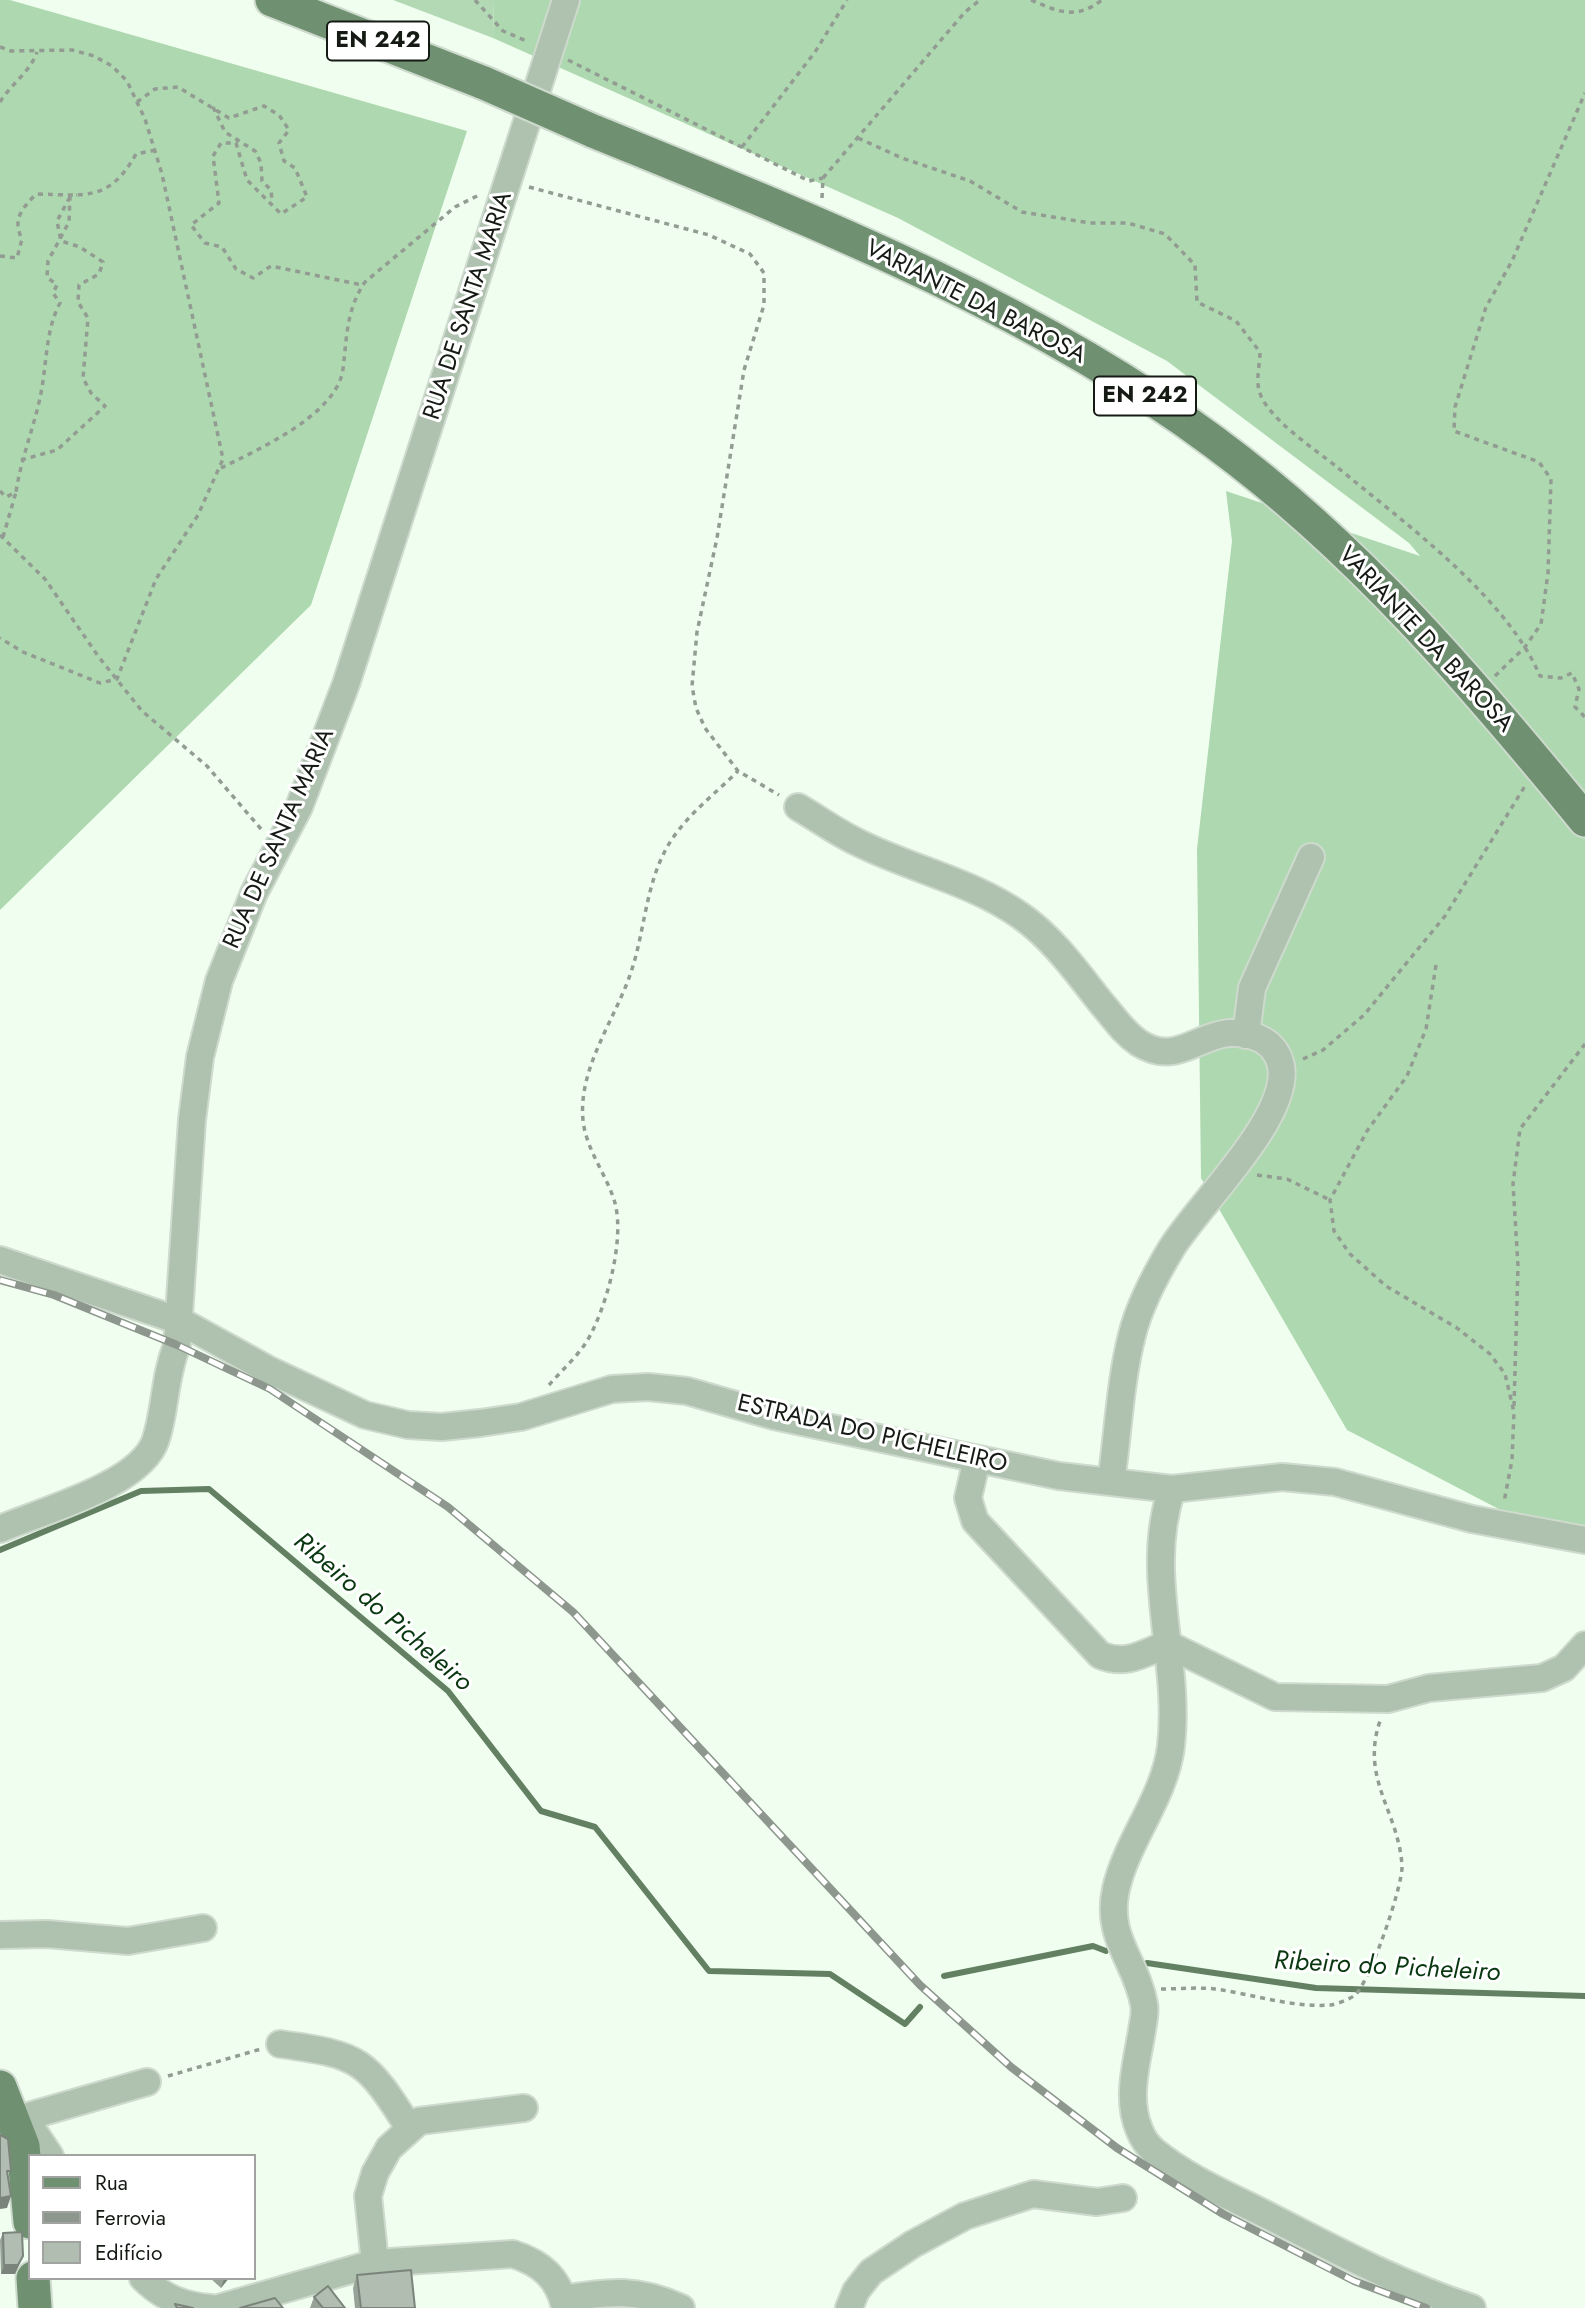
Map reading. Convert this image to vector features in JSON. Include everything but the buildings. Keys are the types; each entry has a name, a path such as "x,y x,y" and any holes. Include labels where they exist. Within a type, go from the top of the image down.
{"main road":[{"name":"VARIANTE DA BAROSA","path":"272,0 484,83 941,281 1061,345 1172,413 1255,474 1357,562 1422,630 1585,820"},
{"path":"0,2087 28,2212"},
{"path":"33,2280 35,2308"}],"street":[{"name":"RUA DE SANTA MARIA","path":"0,1529 104,1486 145,1460 156,1441 166,1377 177,1345 180,1321 191,1132 204,1036 233,939 279,850 319,762 566,0"},
{"path":"798,807 857,842 984,895 1021,916 1055,946 1129,1036 1147,1048 1166,1052 1191,1048 1227,1033 1259,1035 1278,1054 1282,1069 1279,1092 1253,1143 1171,1248 1141,1309 1132,1336 1111,1482"},
{"path":"1246,1035 1252,989 1311,857"},
{"name":"ESTRADA DO PICHELEIRO","path":"0,1260 180,1321 267,1368 365,1415 408,1425 442,1427 521,1417 611,1389 648,1387 687,1391 774,1416 1059,1476 1172,1489 1282,1476 1335,1482 1500,1525 1585,1540"},
{"path":"977,1459 968,1498 975,1521 1100,1655 1114,1661 1133,1659 1167,1644 1275,1697 1388,1699 1429,1688 1542,1678 1564,1668 1585,1645"},
{"path":"1172,1489 1163,1516 1159,1560 1174,1721 1169,1761 1116,1888 1113,1921 1118,1942 1141,1989 1145,2008 1133,2093 1133,2112 1140,2131 1152,2150 1194,2178 1367,2266 1472,2308"},
{"path":"0,1935 47,1934 128,1941 203,1928"},
{"path":"280,2044 351,2058 367,2068 410,2129"},
{"path":"11,2128 148,2082"},
{"path":"375,2263 368,2196 382,2158 419,2121 524,2108"},
{"path":"11,2128 34,2132 49,2154"},
{"path":"849,2308 856,2291 871,2272 913,2244 965,2216 1033,2194 1097,2202 1123,2198"},
{"path":"219,2308 375,2263 513,2254 534,2261 547,2271 564,2304 630,2291 654,2295 681,2308"},
{"path":"146,2280 167,2297 189,2306 211,2308"}],"path":[{"path":"475,0 503,31 809,181 824,178"},
{"path":"742,147 815,52 847,0"},
{"path":"821,204 824,178 965,12 980,0"},
{"path":"1031,0 1058,12 1087,12 1102,0"},
{"path":"0,47 11,51 72,50 94,56 112,66 127,81 155,150 223,459 198,515 156,579 117,679"},
{"path":"0,102 15,80 32,68 38,51"},
{"path":"137,102 155,89 178,87 229,118 264,106 279,115 289,130 279,143 284,161 295,168 307,197 281,214 247,180 236,143 221,143 213,156 219,203 191,225 205,243 222,247 236,269 253,278 271,266 362,285"},
{"path":"1488,683 1525,647 1541,624 1550,536 1551,479 1539,462 1454,430 1455,408 1486,307 1512,261 1585,93"},
{"path":"213,106 225,132 255,151 261,163 262,181 271,190 272,203"},
{"path":"858,138 902,159 970,181 1022,212 1090,223 1128,223 1165,233 1195,265 1197,302 1236,321 1260,352 1259,391 1281,423 1407,526 1482,593 1525,647 1540,676 1561,678 1572,673 1579,689 1575,707 1585,717"},
{"path":"61,241 57,221 70,197 104,191 123,177 136,154 155,150"},
{"path":"221,468 261,448 314,413 330,398 342,373 347,323 354,298 362,285 455,208 510,179 549,194 709,235 750,254 764,273 764,304 744,370 717,538 697,632 692,686 696,708 705,728 738,771 798,807"},
{"path":"0,256 17,258 22,239 16,228 19,213 36,194 77,195"},
{"path":"70,197 69,222 48,261 47,277 57,285 53,293 60,303 50,322 48,359 40,401 21,460 16,492 1,536 45,579 142,711 206,766 279,850"},
{"path":"21,460 57,450 105,406 91,393 83,378 88,318 78,302 79,285 99,274 103,262 80,247 61,241"},
{"path":"0,491 6,497 16,492"},
{"path":"0,638 23,652 100,683 117,679"},
{"path":"1282,1069 1323,1050 1372,1005 1445,916 1538,763"},
{"path":"521,1417 586,1343 603,1307 612,1272 617,1226 615,1204 588,1142 583,1120 584,1092 603,1036 631,975 655,875 664,852 680,828 738,771"},
{"path":"1436,965 1426,1029 1407,1076 1367,1131 1330,1200 1334,1231 1350,1254 1386,1286 1457,1328 1490,1354 1505,1374 1514,1412"},
{"path":"1500,1525 1512,1460 1518,1266 1513,1184 1520,1129 1585,1044"},
{"path":"1225,1179 1257,1175 1287,1179 1330,1200"},
{"path":"1141,1989 1212,1989 1311,2005 1334,2005 1355,1995 1366,1977 1401,1882 1402,1863 1376,1779 1373,1760 1376,1732 1388,1699"},
{"path":"148,2082 280,2044"}],"green space":[{"path":"0,0 10,0 467,131 311,605 0,910"},
{"path":"393,0 494,0 493,38"},
{"path":"494,0 1585,0 1585,1554 1347,1430 1201,1178 1197,849 1232,541 1226,491 1420,556 1409,543 1167,361 898,218 493,38"}],"waterway":[{"name":"Ribeiro do Picheleiro","path":"0,1550 141,1491 209,1489 448,1691 541,1811 595,1827 709,1971 830,1974 905,2024 920,2007"},
{"path":"944,1976 1093,1946 1106,1951"},
{"name":"Ribeiro do Picheleiro","path":"1147,1963 1316,1988 1585,1996"}],"railway":[{"path":"0,1280 54,1295 177,1345 270,1389 448,1507 573,1612 920,1985 1011,2067 1117,2148 1223,2214 1354,2281 1426,2308"}]}
